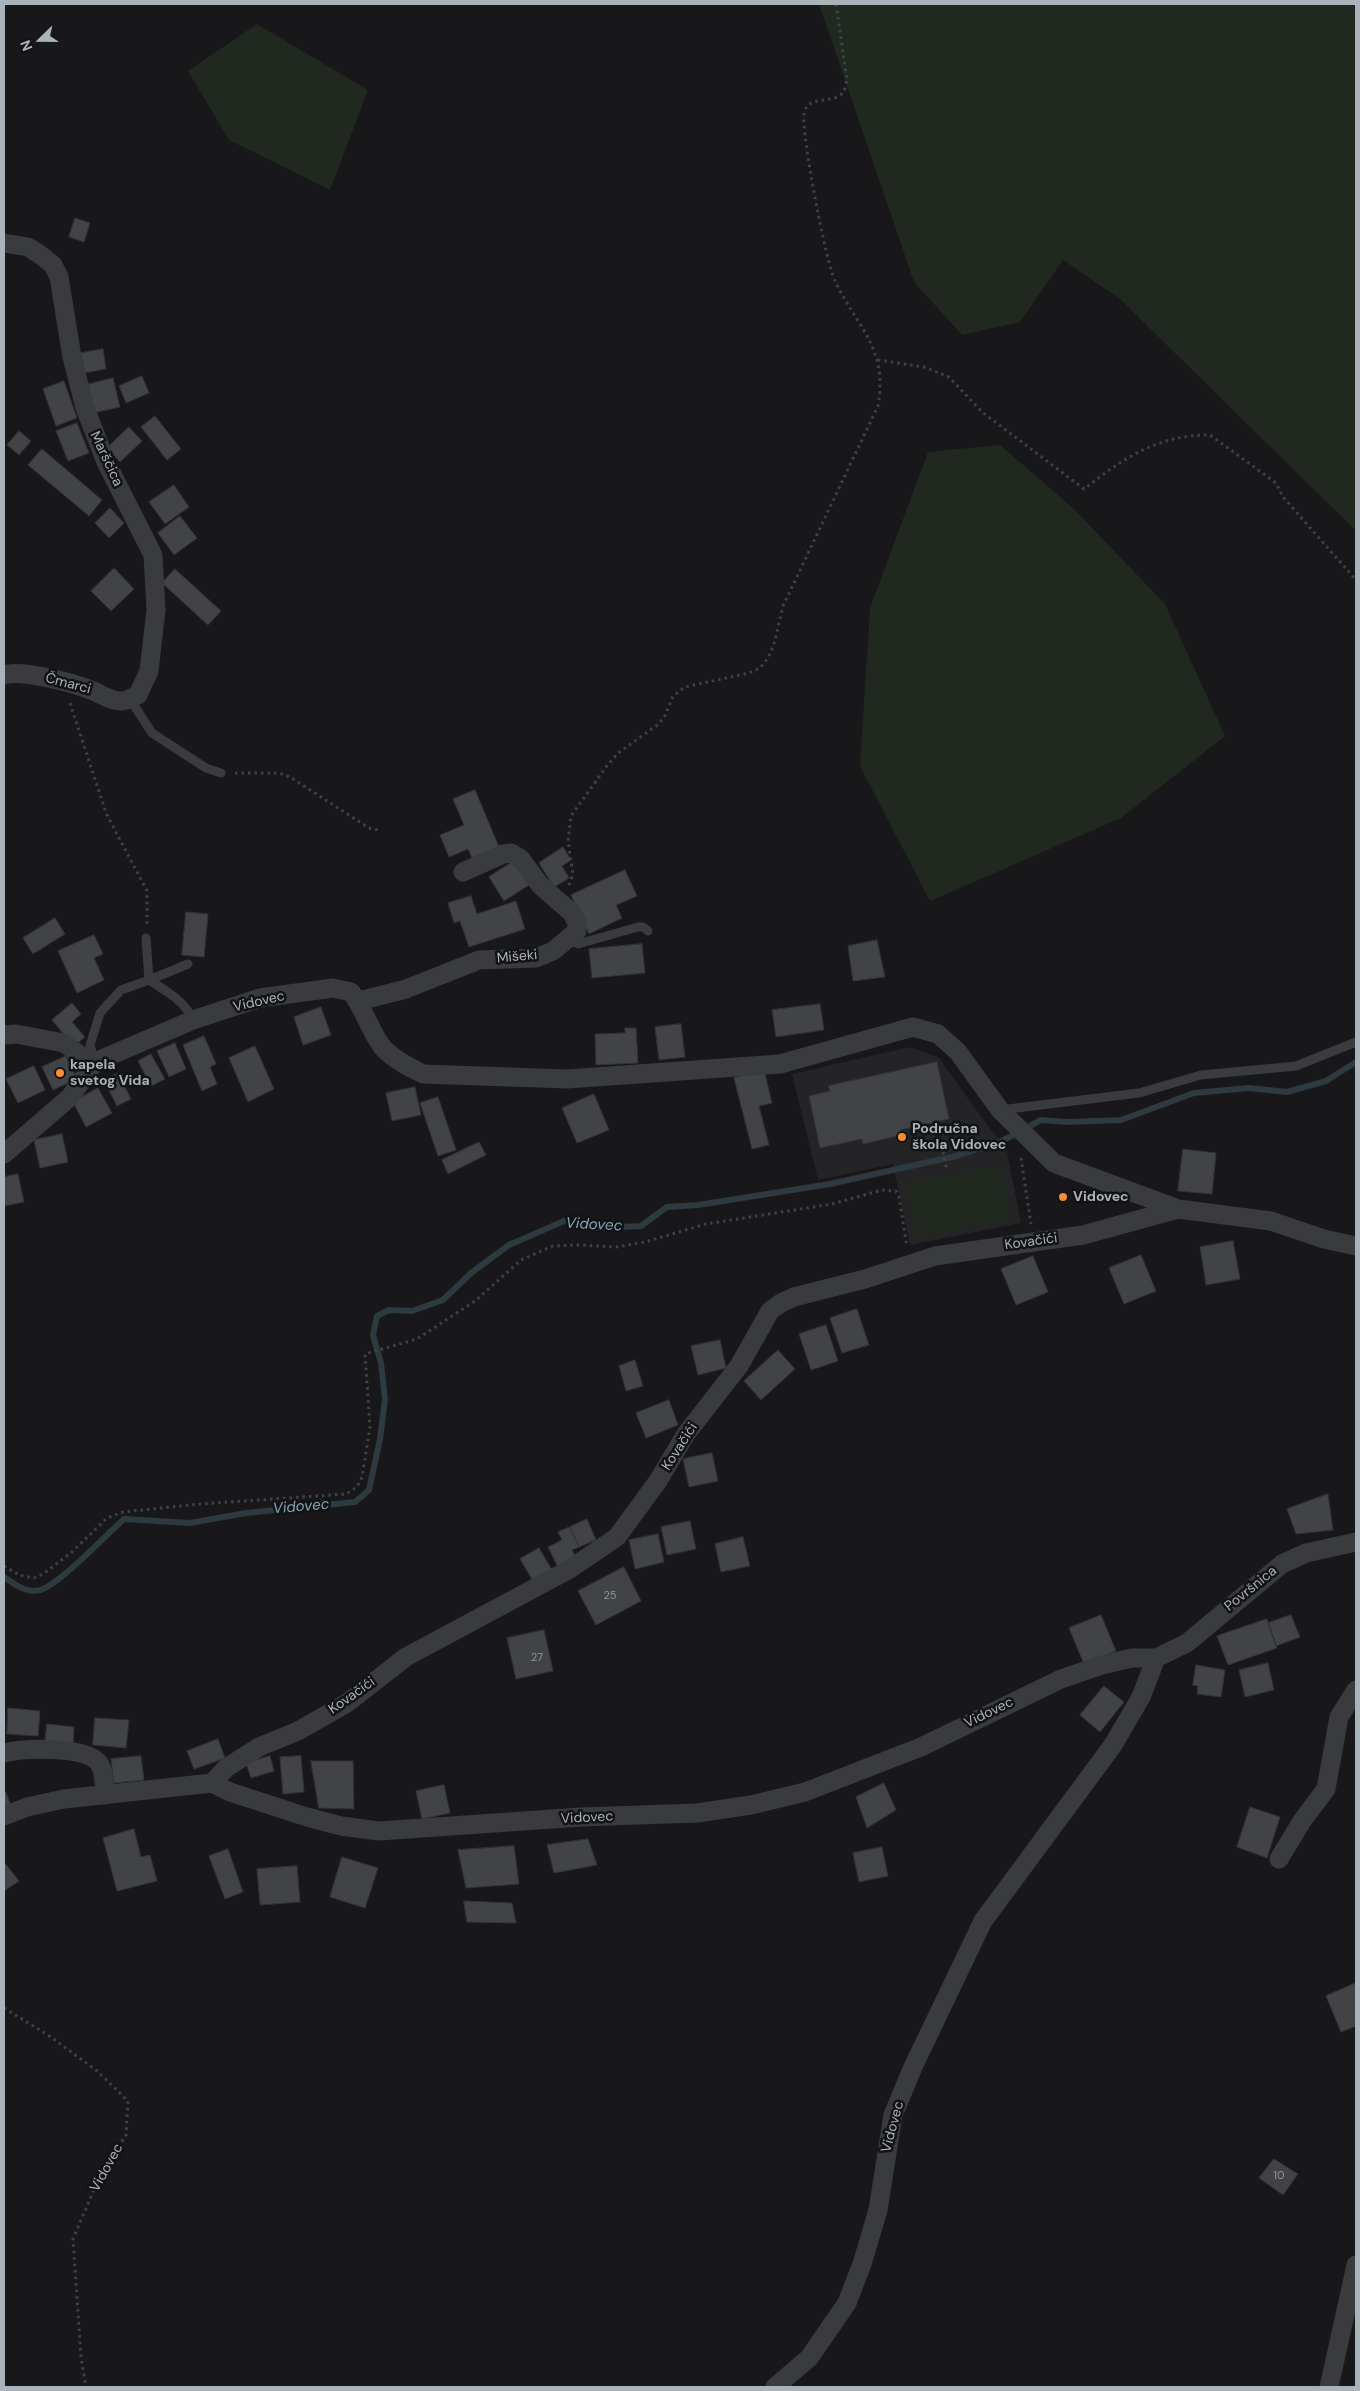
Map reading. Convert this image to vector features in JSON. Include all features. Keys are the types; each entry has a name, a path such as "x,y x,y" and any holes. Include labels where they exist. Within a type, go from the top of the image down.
{"street":[{"name":"Marščica","path":"4,243 28,247 53,265 59,277 72,357 85,408 106,462 153,555 156,610 149,671 138,695 130,699"},
{"name":"Čmarci","path":"4,675 12,672 26,673 86,688 120,701 130,699"},
{"path":"463,872 503,854 511,853 521,859 540,885 572,913 577,923 577,931 569,940"},
{"name":"Mišeki","path":"358,1001 406,989 479,960 536,958 553,951 569,940"},
{"name":"Vidovec","path":"94,1063 193,1020 260,998 333,988 351,992 358,1001"},
{"path":"358,1001 383,1048 404,1064 423,1074 566,1079 780,1064 913,1027 938,1034 958,1052 1000,1110 1029,1141 1054,1163 1178,1209 1271,1221 1324,1239 1356,1246"},
{"path":"4,1035 16,1034 64,1043 94,1063 85,1079 70,1097 4,1154"},
{"name":"Kovačići","path":"212,1783 226,1768 259,1747 298,1731 347,1703 406,1657 570,1569 617,1537 658,1481 686,1434 739,1366 770,1311 794,1297 865,1279 935,1256 1082,1235 1178,1209"},
{"name":"Površnica","path":"1156,1658 1187,1643 1282,1564 1306,1553 1356,1542"},
{"name":"Vidovec","path":"212,1783 230,1792 307,1818 341,1826 379,1831 580,1817 697,1813 752,1805 805,1792 922,1747 1061,1679 1117,1661 1132,1658 1156,1658 1141,1698 1113,1745 983,1921 913,2067 893,2115 878,2210 862,2264 847,2303 809,2358 774,2387"},
{"path":"1279,1859 1302,1821 1326,1789 1339,1717 1356,1690"},
{"path":"4,1753 59,1751 84,1753 98,1762 103,1774 105,1796"},
{"path":"4,1816 28,1807 64,1800 212,1783"},
{"path":"1329,2387 1356,2265"}],"lane":[{"path":"130,699 152,733 206,768 221,772"},
{"path":"569,940 578,944 638,927 644,927 648,931"},
{"path":"146,938 149,980"},
{"path":"94,1063 90,1045 100,1014 121,990 188,964"},
{"path":"149,980 179,999 188,1009 193,1020"},
{"path":"1000,1110 1139,1093 1201,1075 1296,1066 1356,1042"}],"path":[{"path":"560,901 572,880 573,874 568,841 571,816 606,766 618,753 656,726 664,718 678,691 685,687 749,673 760,668 768,658 774,644 783,606 878,406 881,390 877,354 834,280 806,140 803,116 805,109 811,102 835,98 844,92 847,80 836,4"},
{"path":"878,360 924,367 949,377 982,412 1084,489 1122,460 1172,438 1210,435 1276,483 1284,497 1356,580"},
{"path":"64,683 106,813 147,891 146,938"},
{"path":"221,772 279,773 285,775 369,828 378,830"},
{"path":"1027,1201 1020,1150 1029,1141"},
{"path":"944,1152 947,1170"},
{"path":"4,1566 18,1575 34,1578 43,1574 72,1552 107,1518 123,1512 200,1504 346,1494 358,1487 362,1477 370,1427 365,1354 417,1339 474,1301 521,1260 553,1246 616,1247 645,1242 706,1224 832,1204 882,1190 896,1191 899,1196 909,1264"},
{"name":"Vidovec","path":"4,2008 48,2035 97,2070 128,2101 126,2135 100,2176 73,2239 81,2357 86,2387"}],"shaded area":[{"path":"819,4 1356,4 1356,531 1120,299 1063,260 1020,322 962,335 914,282"},
{"path":"257,24 368,90 330,190 229,140 188,71"},
{"path":"1000,445 1075,510 1165,604 1225,736 1121,818 930,901 860,766 870,608 928,452"},
{"name":"Područna škola Vidovec","path":"910,1047 939,1058 988,1126 1006,1147 1021,1223 910,1245 893,1164 818,1180 792,1074"},
{"path":"1002,1164 1012,1219 916,1238 906,1183"}],"building":[{"path":"75,218 90,223 84,242 69,237"},
{"path":"103,349 106,369 84,373 81,353"},
{"path":"142,376 149,393 126,403 119,386"},
{"path":"113,378 120,407 93,413 86,385"},
{"path":"64,381 77,418 56,426 43,389"},
{"path":"155,416 181,449 167,460 141,427"},
{"path":"77,423 89,453 68,461 56,431"},
{"path":"129,427 142,441 120,462 107,448"},
{"path":"19,431 31,441 19,455 7,445"},
{"path":"42,449 102,500 89,516 28,465"},
{"path":"174,485 189,507 165,524 149,502"},
{"path":"110,508 124,523 109,538 95,523"},
{"path":"180,516 197,538 174,555 158,533"},
{"path":"114,568 134,589 111,611 91,591"},
{"path":"175,569 221,611 208,625 162,583"},
{"path":"475,790 499,847 472,858 468,849 449,857 440,835 464,825 453,799"},
{"path":"563,847 571,860 562,866 569,878 554,887 539,863"},
{"path":"514,861 529,885 504,901 489,877"},
{"path":"625,870 637,896 616,905 622,918 589,934 571,895"},
{"path":"471,896 477,914 516,901 525,929 469,947 460,921 454,923 448,903"},
{"path":"186,912 208,914 204,957 182,955"},
{"path":"55,918 65,934 33,954 23,938"},
{"path":"94,935 103,954 94,958 104,980 77,993 58,951"},
{"path":"877,940 885,977 853,981 848,946"},
{"path":"642,944 645,973 592,978 589,949"},
{"path":"72,1003 81,1014 72,1022 85,1037 74,1046 52,1020"},
{"path":"820,1004 824,1030 776,1037 772,1010"},
{"path":"321,1007 331,1035 303,1045 294,1017"},
{"path":"681,1024 685,1057 659,1060 655,1027"},
{"path":"625,1028 636,1028 638,1063 596,1065 595,1034 625,1033"},
{"path":"204,1036 216,1064 210,1067 217,1084 202,1091 183,1045"},
{"path":"175,1043 186,1069 169,1077 157,1051"},
{"path":"255,1046 274,1089 248,1102 229,1058"},
{"path":"151,1054 165,1079 151,1086 138,1061"},
{"name":"kapela svetog Vida","path":"66,1056 77,1079 53,1090 42,1067"},
{"path":"937,1062 949,1119 900,1130 902,1135 863,1144 862,1139 820,1148 809,1096 830,1091 828,1086"},
{"path":"34,1066 45,1090 18,1103 6,1079"},
{"path":"764,1070 772,1103 759,1106 769,1145 752,1149 734,1078"},
{"path":"118,1073 131,1099 117,1106 104,1081"},
{"path":"415,1087 421,1115 392,1121 386,1093"},
{"path":"98,1088 112,1113 86,1127 73,1102"},
{"path":"594,1094 609,1130 577,1143 562,1108"},
{"path":"438,1097 456,1150 438,1156 420,1103"},
{"path":"62,1134 68,1162 40,1168 34,1140"},
{"path":"479,1142 486,1155 448,1174 442,1160"},
{"path":"1183,1149 1216,1153 1212,1194 1178,1191"},
{"path":"18,1174 24,1202 4,1206 4,1177"},
{"path":"1233,1241 1240,1279 1206,1285 1200,1247"},
{"path":"1141,1255 1156,1291 1124,1304 1109,1268"},
{"path":"1033,1256 1048,1292 1016,1305 1001,1269"},
{"path":"857,1309 869,1345 842,1353 830,1318"},
{"path":"826,1325 838,1361 811,1370 799,1334"},
{"path":"720,1340 726,1368 698,1375 691,1346"},
{"path":"778,1350 795,1369 761,1400 744,1381"},
{"path":"635,1360 643,1386 626,1391 619,1366"},
{"path":"669,1400 678,1425 646,1438 636,1413"},
{"path":"712,1453 718,1481 689,1487 683,1459"},
{"path":"1328,1494 1333,1530 1296,1534 1287,1509"},
{"path":"587,1519 596,1540 579,1547 570,1527"},
{"path":"690,1521 696,1549 667,1555 661,1527"},
{"path":"570,1527 579,1547 572,1550 576,1558 558,1567 548,1547 562,1540 558,1532"},
{"path":"658,1534 664,1562 635,1569 629,1540"},
{"path":"743,1537 750,1566 721,1572 715,1544"},
{"path":"539,1548 552,1570 533,1581 520,1559"},
{"path":"624,1567 641,1601 596,1625 578,1591"},
{"path":"1101,1615 1116,1651 1084,1664 1069,1628"},
{"path":"1291,1615 1300,1637 1276,1646 1268,1623"},
{"path":"1267,1619 1277,1648 1228,1665 1217,1636"},
{"path":"544,1630 553,1671 516,1679 507,1638"},
{"path":"1268,1663 1274,1690 1245,1697 1239,1670"},
{"path":"1196,1665 1225,1670 1221,1697 1197,1694 1198,1686 1193,1685"},
{"path":"1104,1686 1124,1702 1100,1732 1080,1715"},
{"path":"8,1708 40,1711 38,1736 7,1734"},
{"path":"95,1718 129,1720 126,1748 93,1745"},
{"path":"47,1724 74,1727 73,1745 45,1742"},
{"path":"218,1739 225,1758 194,1769 187,1751"},
{"path":"141,1756 144,1780 114,1783 111,1759"},
{"path":"270,1756 274,1771 251,1778 246,1763"},
{"path":"301,1756 304,1792 283,1794 280,1757"},
{"path":"311,1761 353,1761 354,1809 319,1808"},
{"path":"884,1783 896,1810 867,1828 856,1797"},
{"path":"444,1785 450,1813 422,1819 416,1791"},
{"path":"4,1792 6,1792 11,1807 4,1810"},
{"path":"1250,1807 1280,1817 1267,1858 1237,1847"},
{"path":"134,1829 141,1857 150,1855 157,1881 117,1891 103,1838"},
{"path":"588,1839 597,1865 554,1873 547,1845"},
{"path":"514,1846 519,1884 466,1888 458,1850"},
{"path":"882,1847 888,1876 859,1882 853,1853"},
{"path":"228,1849 243,1892 225,1899 209,1856"},
{"path":"342,1857 378,1868 365,1908 330,1897"},
{"path":"4,1862 19,1881 4,1891"},
{"path":"297,1866 300,1902 260,1905 257,1869"},
{"path":"464,1901 512,1903 516,1923 467,1922"},
{"path":"1356,1983 1356,2026 1341,2032 1326,1996"},
{"path":"1274,2159 1298,2174 1283,2195 1259,2178"}],"waterway":[{"name":"Vidovec","path":"4,1577 21,1588 30,1591 40,1590 59,1579 124,1519 190,1523 246,1513 355,1502 369,1490 380,1439 385,1399 381,1363 373,1335 377,1316 389,1310 412,1311 443,1300 471,1273 509,1245 564,1221 598,1228 641,1226 667,1207 698,1205 830,1184 956,1156 1000,1142 1041,1120 1068,1122 1121,1120 1194,1093 1249,1088 1287,1092 1326,1081 1356,1062"}],"place":[{"name":"kapela svetog Vida","path":"60,1073"},
{"name":"Područna škola Vidovec","path":"902,1137"},
{"name":"Vidovec","path":"1063,1197"}]}
